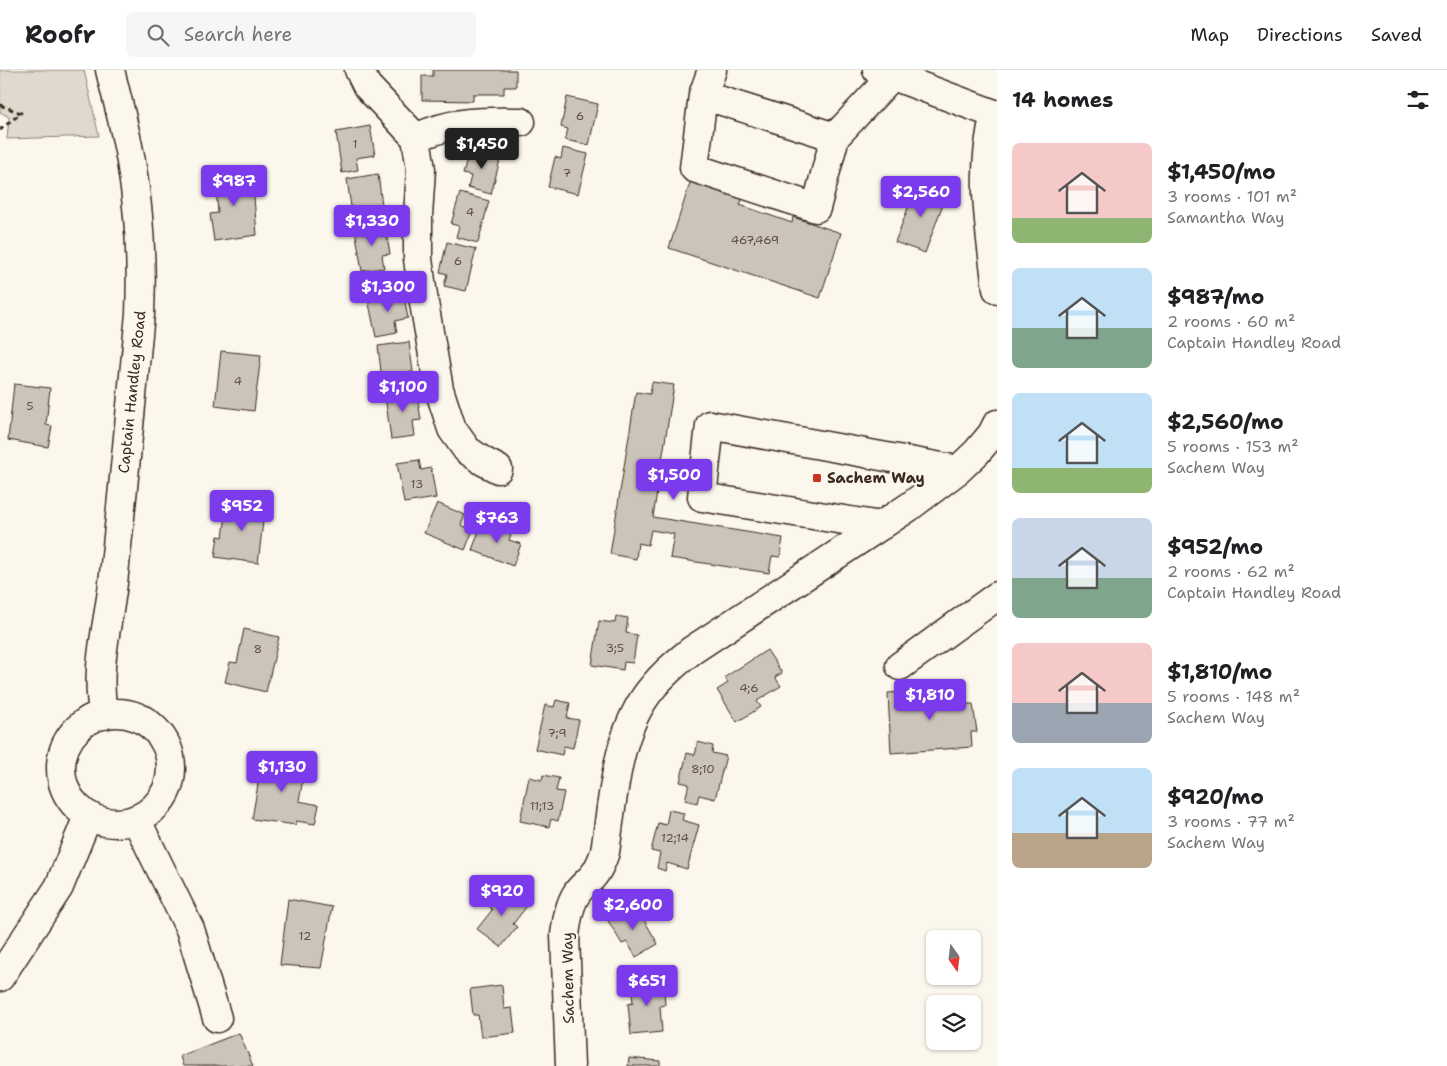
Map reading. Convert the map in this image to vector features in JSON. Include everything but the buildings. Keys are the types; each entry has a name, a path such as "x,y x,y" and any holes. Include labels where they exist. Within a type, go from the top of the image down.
{"street":[{"name":"Captain Handley Road","path":"104,715 99,682 114,576 142,278 140,237 132,168 110,70"},
{"path":"359,70 367,86 416,138 421,169 418,259 439,389 452,429 467,450 482,461 498,469"},
{"path":"712,70 703,95 694,168 816,208 836,137 884,73 996,115 990,133 986,182 997,289"},
{"path":"703,95 836,137"},
{"path":"416,138 454,124 480,121 521,122"},
{"name":"Sachem Way","path":"570,1066 565,934 571,904 577,892 595,875 602,862 619,760 637,710 651,689 669,669 691,651 881,526 958,470 977,452 992,434 997,424"},
{"path":"881,526 702,497 710,425 958,470"},
{"path":"900,666 997,596"},
{"path":"115,713 137,718 156,731 168,750 170,761 171,773 164,794 150,812 136,819 116,824 88,816 73,804 66,793 60,769 66,745 77,730 92,719 104,715 115,713"},
{"path":"0,977 60,887 88,816"},
{"path":"136,819 190,929 217,1018"}],"path":[{"path":"0,105 21,113 0,130"}],"shaded area":[{"path":"0,70 84,70 99,136 7,139 9,117 0,112"}],"place":[{"name":"Sachem Way","path":"817,478"}]}
